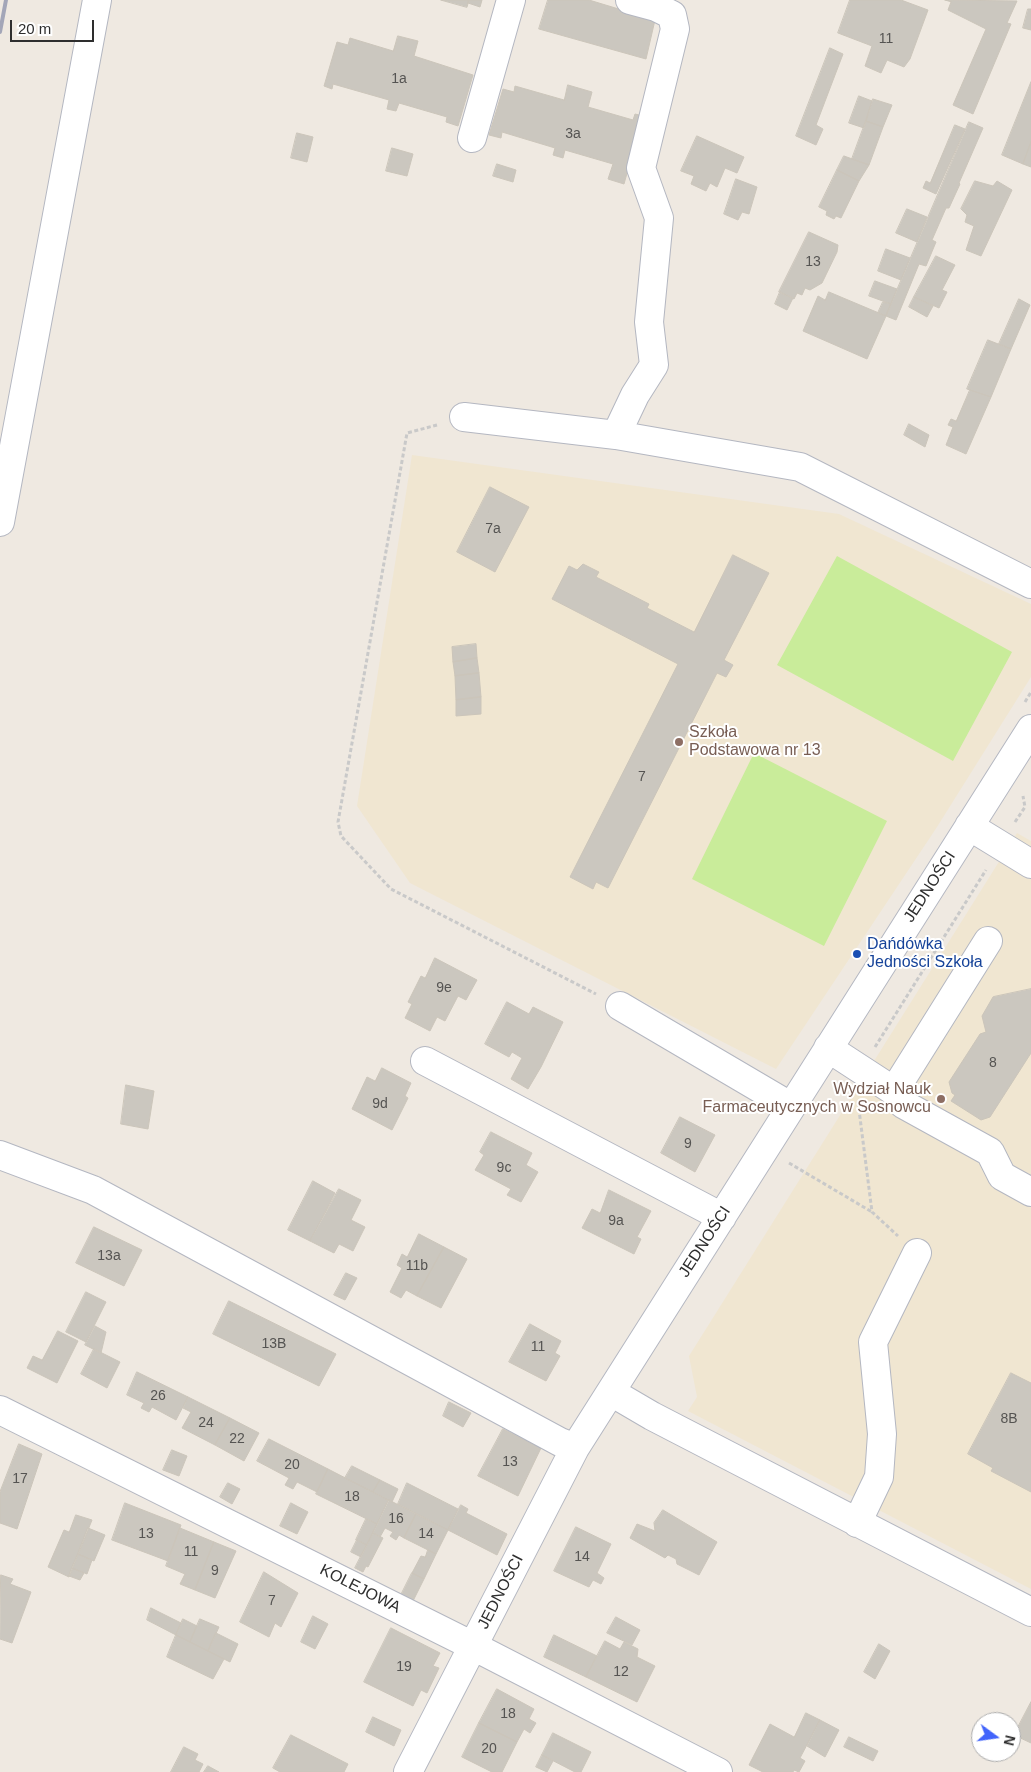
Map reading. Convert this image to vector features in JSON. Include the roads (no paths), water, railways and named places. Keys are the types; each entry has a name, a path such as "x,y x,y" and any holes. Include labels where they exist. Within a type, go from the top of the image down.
{"street":[{"path":"0,522 97,0"},
{"path":"472,138 511,0"},
{"path":"616,435 635,395 654,365 648,322 659,218 641,168 680,8 656,7 630,0"},
{"path":"464,417 616,435 800,467 1031,584"},
{"name":"JEDNOŚCI","path":"408,1772 575,1448 722,1217 790,1106 1031,729"},
{"path":"969,826 1031,864"},
{"path":"894,1091 988,941"},
{"path":"620,1006 790,1106"},
{"path":"828,1048 894,1091 903,1104 990,1152 1002,1176 1031,1192"},
{"path":"425,1061 722,1217"},
{"path":"0,1155 93,1190 560,1442 575,1448"},
{"path":"857,1522 879,1477 882,1434 873,1342 917,1253"},
{"path":"611,1392 652,1416 1031,1612"},
{"name":"KOLEJOWA","path":"0,1410 474,1646 718,1772"}],"railway":[{"path":"0,32 6,0"}],"place":[{"name":"Szkoła Podstawowa nr 13","path":"679,742"},
{"name":"Dańdówka Jedności Szkoła","path":"857,954"},
{"name":"Wydział Nauk Farmaceutycznych w Sosnowcu","path":"941,1099"}]}
